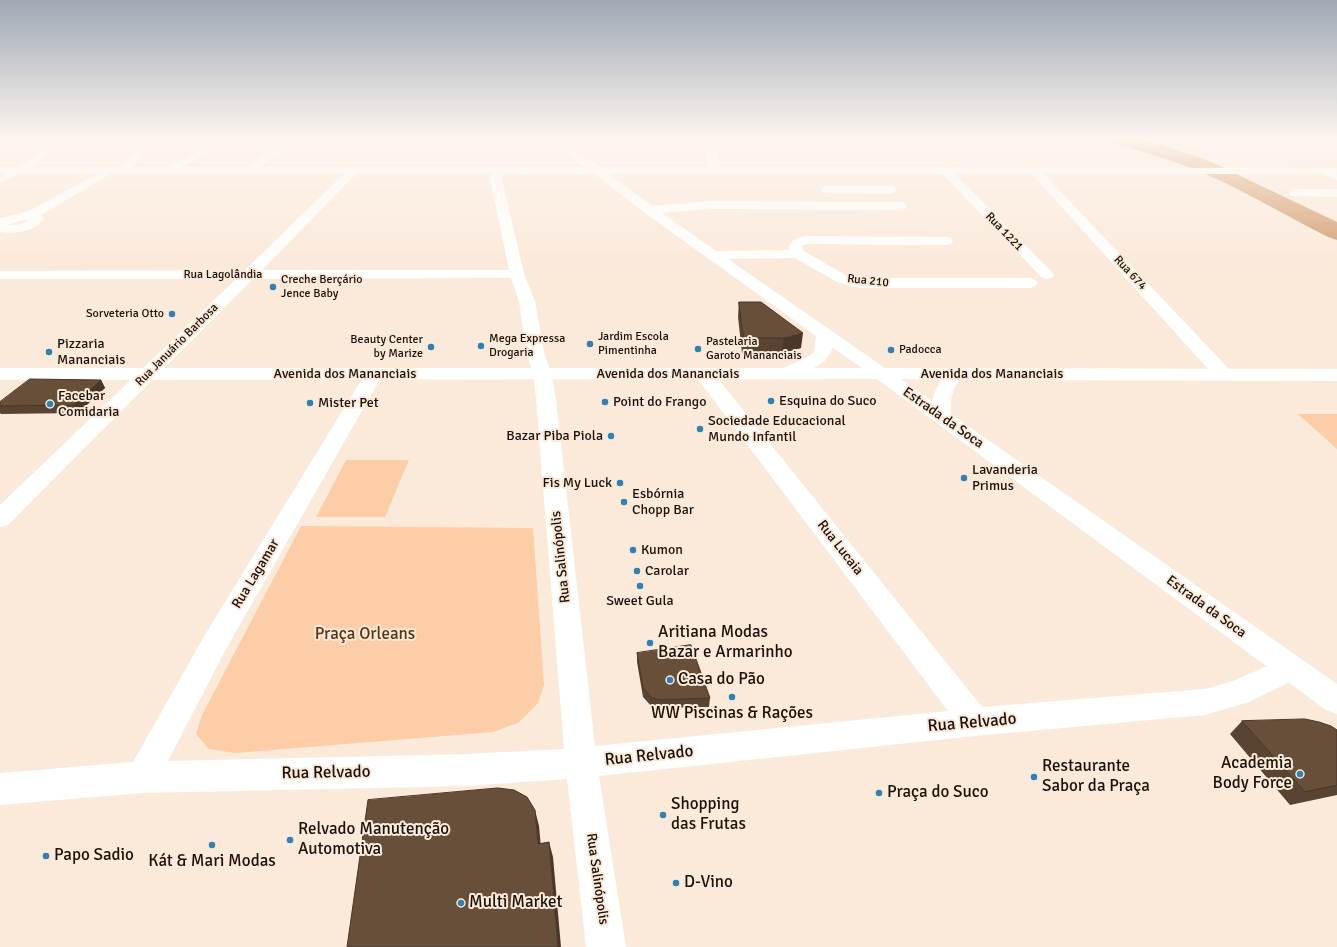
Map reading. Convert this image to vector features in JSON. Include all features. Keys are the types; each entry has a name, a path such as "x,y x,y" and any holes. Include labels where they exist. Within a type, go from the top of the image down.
{"street":[{"path":"30,216 89,182"},
{"name":"Rua Januário Barbosa","path":"0,519 148,375 342,182"},
{"name":"Rua Salinópolis","path":"497,182 517,274 527,301 535,352 542,373 546,399 581,763 606,947"},
{"name":"Estrada da Soca","path":"613,182 649,210 941,416 1337,701"},
{"name":"Rua 1221","path":"957,182 1047,275"},
{"name":"Rua 674","path":"1045,182 1224,375"},
{"path":"798,190 803,205"},
{"path":"813,190 890,190"},
{"path":"1295,193 1337,193"},
{"path":"649,210 695,206 901,206"},
{"path":"0,223 12,218 30,216 38,218 38,220 19,228 0,228"},
{"path":"714,255 798,254 795,248 796,245 798,242 807,240 946,241"},
{"name":"Rua 210","path":"798,254 842,279 859,283 1030,283"},
{"name":"Rua Lagolândia","path":"0,275 517,274"},
{"path":"782,374 805,366 818,358 824,348 825,334"},
{"name":"Avenida dos Mananciais","path":"0,374 148,375 542,373 1337,375"},
{"name":"Rua Lagamar","path":"142,777 216,641 374,374"},
{"name":"Rua Lucaia","path":"704,374 975,722"},
{"path":"941,416 942,395 949,381 956,374"},
{"name":"Rua Relvado","path":"0,789 142,777 467,770 581,763 975,722 1205,702 1238,693 1290,668"}],"green space":[{"path":"1298,414 1337,414 1337,449"},
{"path":"346,460 409,460 385,517 316,517"},
{"name":"Praça Orleans","path":"301,526 533,528 544,685 538,703 518,723 493,732 235,753 209,749 196,734 202,715"}],"building":[{"path":"739,302 761,302 803,333 784,338 744,338"},
{"path":"30,379 101,380 73,405 0,406 0,402"},
{"name":"Casa do Pão","path":"691,645 710,698 660,700 652,698 643,688 637,653"},
{"name":"Academia Body Force","path":"1305,719 1331,726 1337,730 1337,785 1305,792 1242,721"},
{"name":"Multi Market","path":"498,788 514,790 527,797 535,810 538,844 549,842 558,947 347,947 368,800"}],"waterway":[{"path":"1239,182 1337,232"}],"place":[{"name":"Creche Berçário Jence Baby","path":"273,287"},
{"name":"Sorveteria Otto","path":"172,314"},
{"name":"Jardim Escola Pimentinha","path":"590,344"},
{"name":"Mega Expressa Drogaria","path":"481,346"},
{"name":"Beauty Center by Marize","path":"431,347"},
{"name":"Pastelaria Garoto Mananciais","path":"698,349"},
{"name":"Padocca","path":"891,350"},
{"name":"Pizzaria Mananciais","path":"49,352"},
{"name":"Esquina do Suco","path":"771,401"},
{"name":"Point do Frango","path":"605,402"},
{"name":"Mister Pet","path":"310,403"},
{"name":"Facebar Comidaria","path":"50,404"},
{"name":"Sociedade Educacional Mundo Infantil","path":"700,429"},
{"name":"Bazar Piba Piola","path":"611,436"},
{"name":"Lavanderia Primus","path":"964,478"},
{"name":"Fis My Luck","path":"620,483"},
{"name":"Esbórnia Chopp Bar","path":"624,502"},
{"name":"Kumon","path":"633,550"},
{"name":"Carolar","path":"637,571"},
{"name":"Sweet Gula","path":"640,586"},
{"name":"Aritiana Modas Bazar e Armarinho","path":"650,643"},
{"name":"Casa do Pão","path":"670,680"},
{"name":"WW Piscinas & Rações","path":"732,697"},
{"name":"Academia Body Force","path":"1300,774"},
{"name":"Restaurante Sabor da Praça","path":"1034,777"},
{"name":"Praça do Suco","path":"879,793"},
{"name":"Shopping das Frutas","path":"663,815"},
{"name":"Relvado Manutenção Automotiva","path":"290,840"},
{"name":"Kát & Mari Modas","path":"212,845"},
{"name":"Papo Sadio","path":"46,856"},
{"name":"D-Vino","path":"676,883"},
{"name":"Multi Market","path":"461,903"}]}
